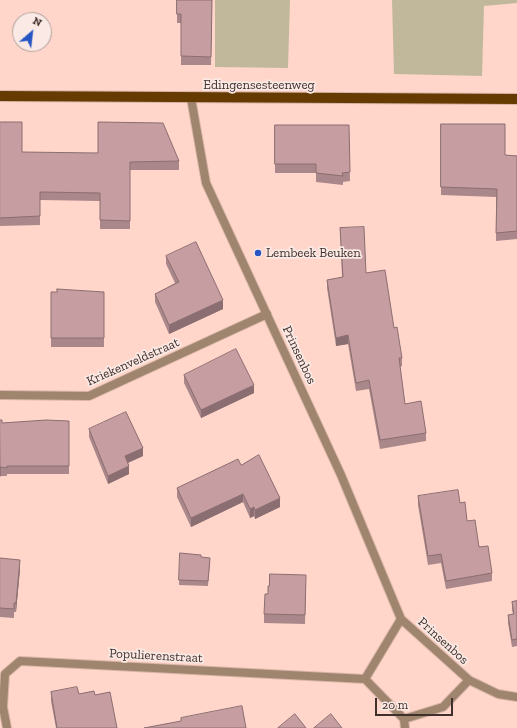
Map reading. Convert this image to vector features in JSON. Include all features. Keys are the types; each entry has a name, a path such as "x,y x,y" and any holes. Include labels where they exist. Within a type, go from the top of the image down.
{"main road":[{"name":"Edingensesteenweg","path":"0,96 517,100"}],"street":[{"name":"Prinsenbos","path":"191,98 206,183 342,475 401,619 469,680 498,694 517,697"},
{"name":"Kriekenveldstraat","path":"0,395 89,396 267,314"},
{"name":"Prinsenbos","path":"365,679 401,619"},
{"name":"Populierenstraat","path":"7,728 3,707 5,674 20,661 365,679"},
{"path":"365,679 404,719 404,728"},
{"name":"Prinsenbos","path":"404,719 443,707 469,680"}],"shaded area":[{"path":"215,0 290,0 288,68 215,67"},
{"path":"392,0 517,0 517,3 484,6 482,76 394,74"}],"building":[{"path":"177,0 212,0 211,57 181,56 181,14 177,14"},
{"path":"0,122 22,122 22,152 98,153 98,122 163,123 179,161 130,162 130,221 100,220 100,193 40,192 40,216 0,218"},
{"path":"441,124 505,124 505,155 517,156 517,231 496,233 497,189 441,187"},
{"path":"275,125 349,125 350,172 342,173 343,176 316,173 316,164 275,164"},
{"path":"364,227 366,273 385,270 394,328 397,327 402,358 399,358 405,404 421,401 426,433 380,440 369,380 356,383 348,335 336,338 327,280 343,277 340,228"},
{"path":"196,242 223,300 169,325 155,294 179,282 166,256"},
{"path":"57,289 104,292 104,338 51,338 51,292 57,292"},
{"path":"236,349 254,385 201,410 184,375"},
{"path":"126,412 143,448 125,456 129,466 108,476 89,429"},
{"path":"0,420 2,420 2,423 46,420 69,421 69,466 0,467"},
{"path":"259,455 280,498 255,510 254,507 250,509 243,494 191,518 177,488 238,459 241,465"},
{"path":"458,490 460,503 465,502 467,521 475,520 479,547 488,546 492,573 446,581 441,554 428,556 418,496"},
{"path":"180,553 201,555 201,557 210,558 208,581 179,580"},
{"path":"0,558 20,560 16,603 14,603 14,609 0,608"},
{"path":"270,574 306,575 305,615 264,614 265,594 268,594"},
{"path":"517,601 517,639 512,640 508,615 514,614 512,602"},
{"path":"77,687 79,694 94,691 95,695 110,692 117,728 57,728 51,692"},
{"path":"242,706 246,728 144,728 181,721 181,718"},
{"path":"295,714 306,728 278,728"},
{"path":"331,714 342,728 314,728"}],"place":[{"name":"Lembeek Beuken","path":"258,253"}]}
